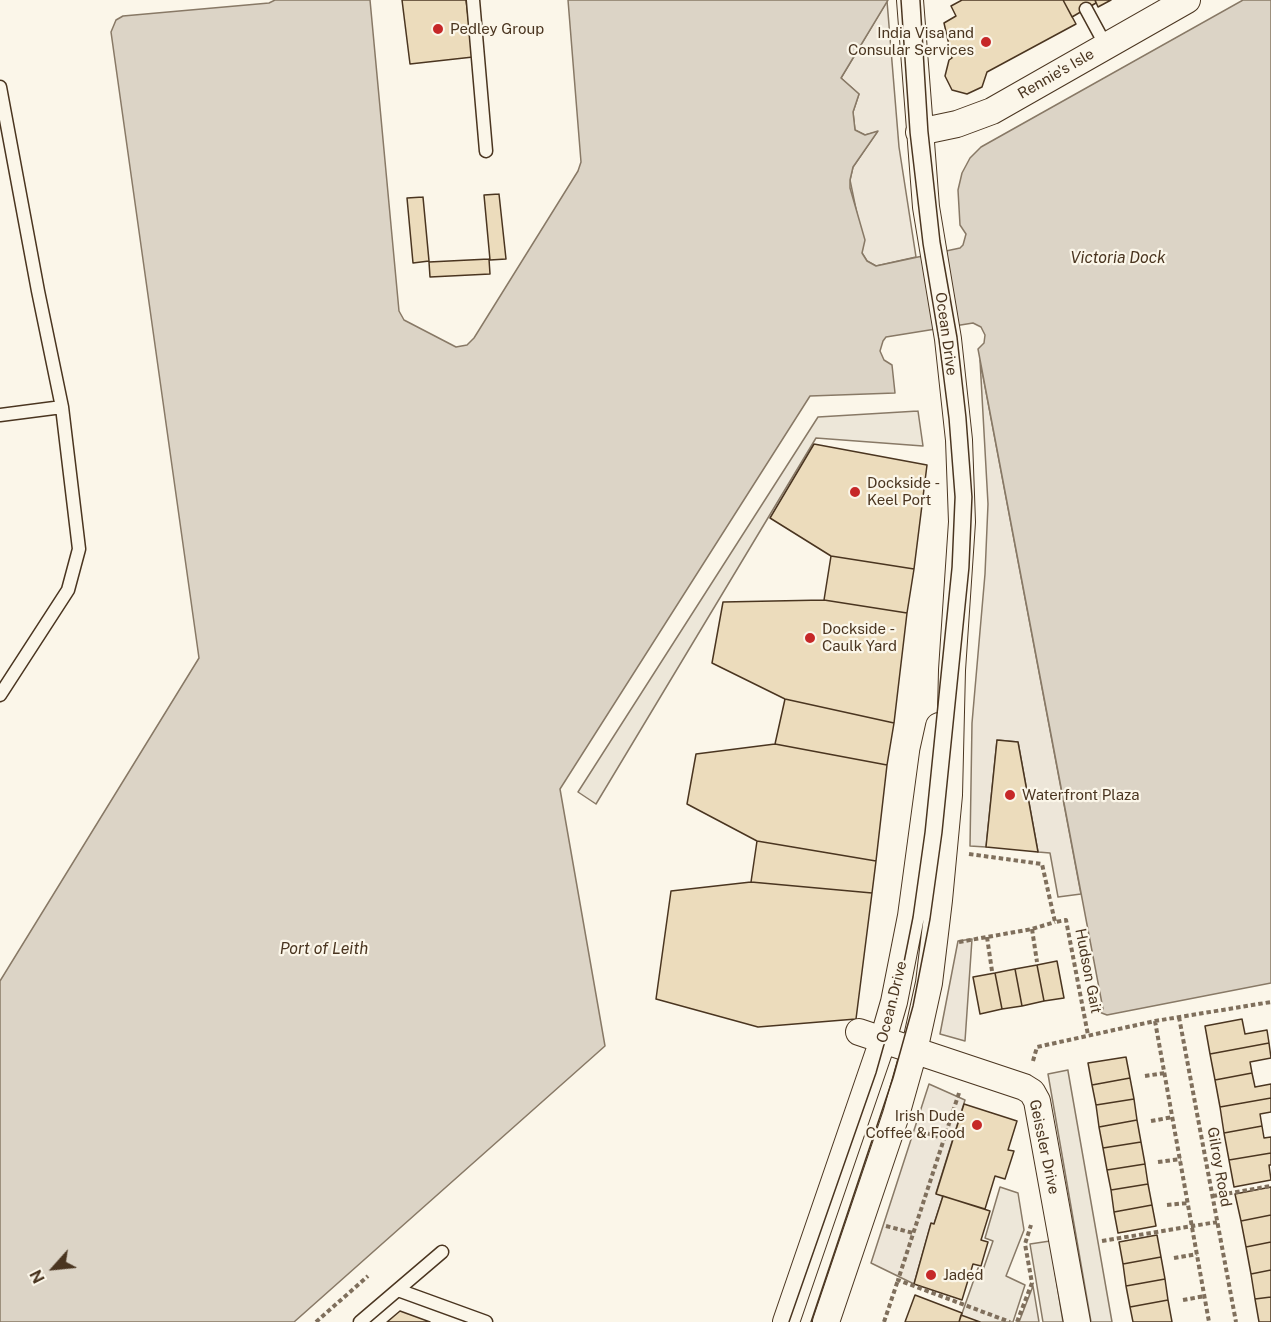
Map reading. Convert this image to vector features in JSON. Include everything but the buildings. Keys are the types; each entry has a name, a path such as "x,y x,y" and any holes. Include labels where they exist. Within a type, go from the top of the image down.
{"street":[{"name":"Ocean Drive","path":"826,1322 896,1115 914,1051 928,982 941,888 950,795 951,670 962,522 959,440 948,339 926,207 910,0"},
{"name":"Rennie's Isle","path":"919,132 943,129 983,115 1186,0"},
{"name":"Ocean Drive","path":"786,1322 894,1002 911,916 933,753 951,670"},
{"name":"Geissler Drive","path":"860,1032 1032,1092 1037,1101 1077,1322"}],"lane":[{"path":"473,0 486,151"},
{"path":"1086,9 1106,46"},
{"path":"0,87 62,407 79,549 68,590 0,694"},
{"path":"0,416 62,407"},
{"path":"360,1322 442,1252"},
{"path":"398,1290 486,1322"}],"path":[{"name":"Hudson Gait","path":"960,853 1042,864 1055,922 1066,920 1088,1035"},
{"path":"953,943 1032,929 1055,922"},
{"path":"1032,929 1037,962"},
{"path":"987,937 992,971"},
{"name":"Hudson Gait","path":"1025,1088 1037,1047 1155,1021 1271,1002"},
{"name":"Gilroy Road","path":"1179,1017 1236,1322"},
{"path":"1155,1021 1209,1322"},
{"path":"884,1322 968,1070"},
{"path":"1145,1076 1165,1073"},
{"path":"1151,1121 1173,1117"},
{"path":"910,1129 944,1138"},
{"path":"1158,1162 1180,1159"},
{"path":"1213,1196 1271,1186"},
{"path":"1167,1205 1188,1203"},
{"path":"1017,1322 1032,1283 1025,1244 1033,1218"},
{"path":"1102,1241 1217,1222"},
{"path":"880,1224 913,1233"},
{"path":"1174,1258 1197,1254"},
{"path":"316,1322 368,1276"},
{"path":"898,1280 1010,1322"},
{"path":"1183,1300 1205,1296"}],"shaded area":[{"path":"887,1 899,147 916,257 876,266 867,261 862,253 863,243 850,180 853,167 877,132 865,135 855,130 853,112 859,94 841,78"},
{"path":"980,360 1081,894 1058,897 1050,853 1038,852 1018,742 997,740 986,847 970,846 972,723 985,574 988,504"},
{"path":"918,411 923,446 816,438 596,804 578,792 818,417"},
{"path":"972,939 965,1041 940,1034 958,941"},
{"path":"1068,1070 1112,1322 1091,1322 1048,1074"},
{"path":"929,1084 965,1100 936,1193 943,1196 934,1224 931,1224 914,1284 871,1263"},
{"path":"1000,1187 1018,1193 1024,1230 1006,1276 1025,1285 1013,1322 959,1322 978,1268 983,1270 993,1241 985,1238"},
{"path":"1050,1241 1063,1322 1043,1322 1030,1244"},
{"path":"1033,1286 1039,1322 1019,1322"}],"water":[{"name":"Port of Leith","path":"275,0 370,0 399,311 404,320 456,347 467,345 474,338 578,171 581,162 568,0 888,0 841,78 859,94 853,112 855,130 865,135 878,131 853,167 850,180 850,188 865,240 862,253 867,261 876,266 960,248 963,245 966,234 960,225 958,190 962,173 970,158 981,147 1243,0 1271,0 1271,983 1107,1015 1099,1012 1103,1009 978,349 984,343 985,335 981,327 973,323 886,337 880,351 884,360 892,365 895,393 810,396 560,789 605,1046 294,1322 0,1322 0,981 199,658 111,32 116,20 123,16 269,3"}],"tram line":[{"path":"789,1322 876,1073 896,1002 913,917 925,832 952,567 955,497 949,419 923,244 910,133 901,0"},
{"path":"811,1322 893,1078 913,1006 930,919 942,833 969,568 972,497 966,417 957,337 940,241 928,131 920,0"}],"place":[{"name":"Pedley Group","path":"438,29"},
{"name":"India Visa and Consular Services","path":"986,42"},
{"name":"Dockside - Keel Port","path":"855,492"},
{"name":"Dockside - Caulk Yard","path":"810,638"},
{"name":"Waterfront Plaza","path":"1010,795"},
{"name":"Irish Dude Coffee & Food","path":"977,1125"},
{"name":"Jaded","path":"931,1275"}],"water label":[{"name":"Victoria Dock","path":"1118,258"}]}
